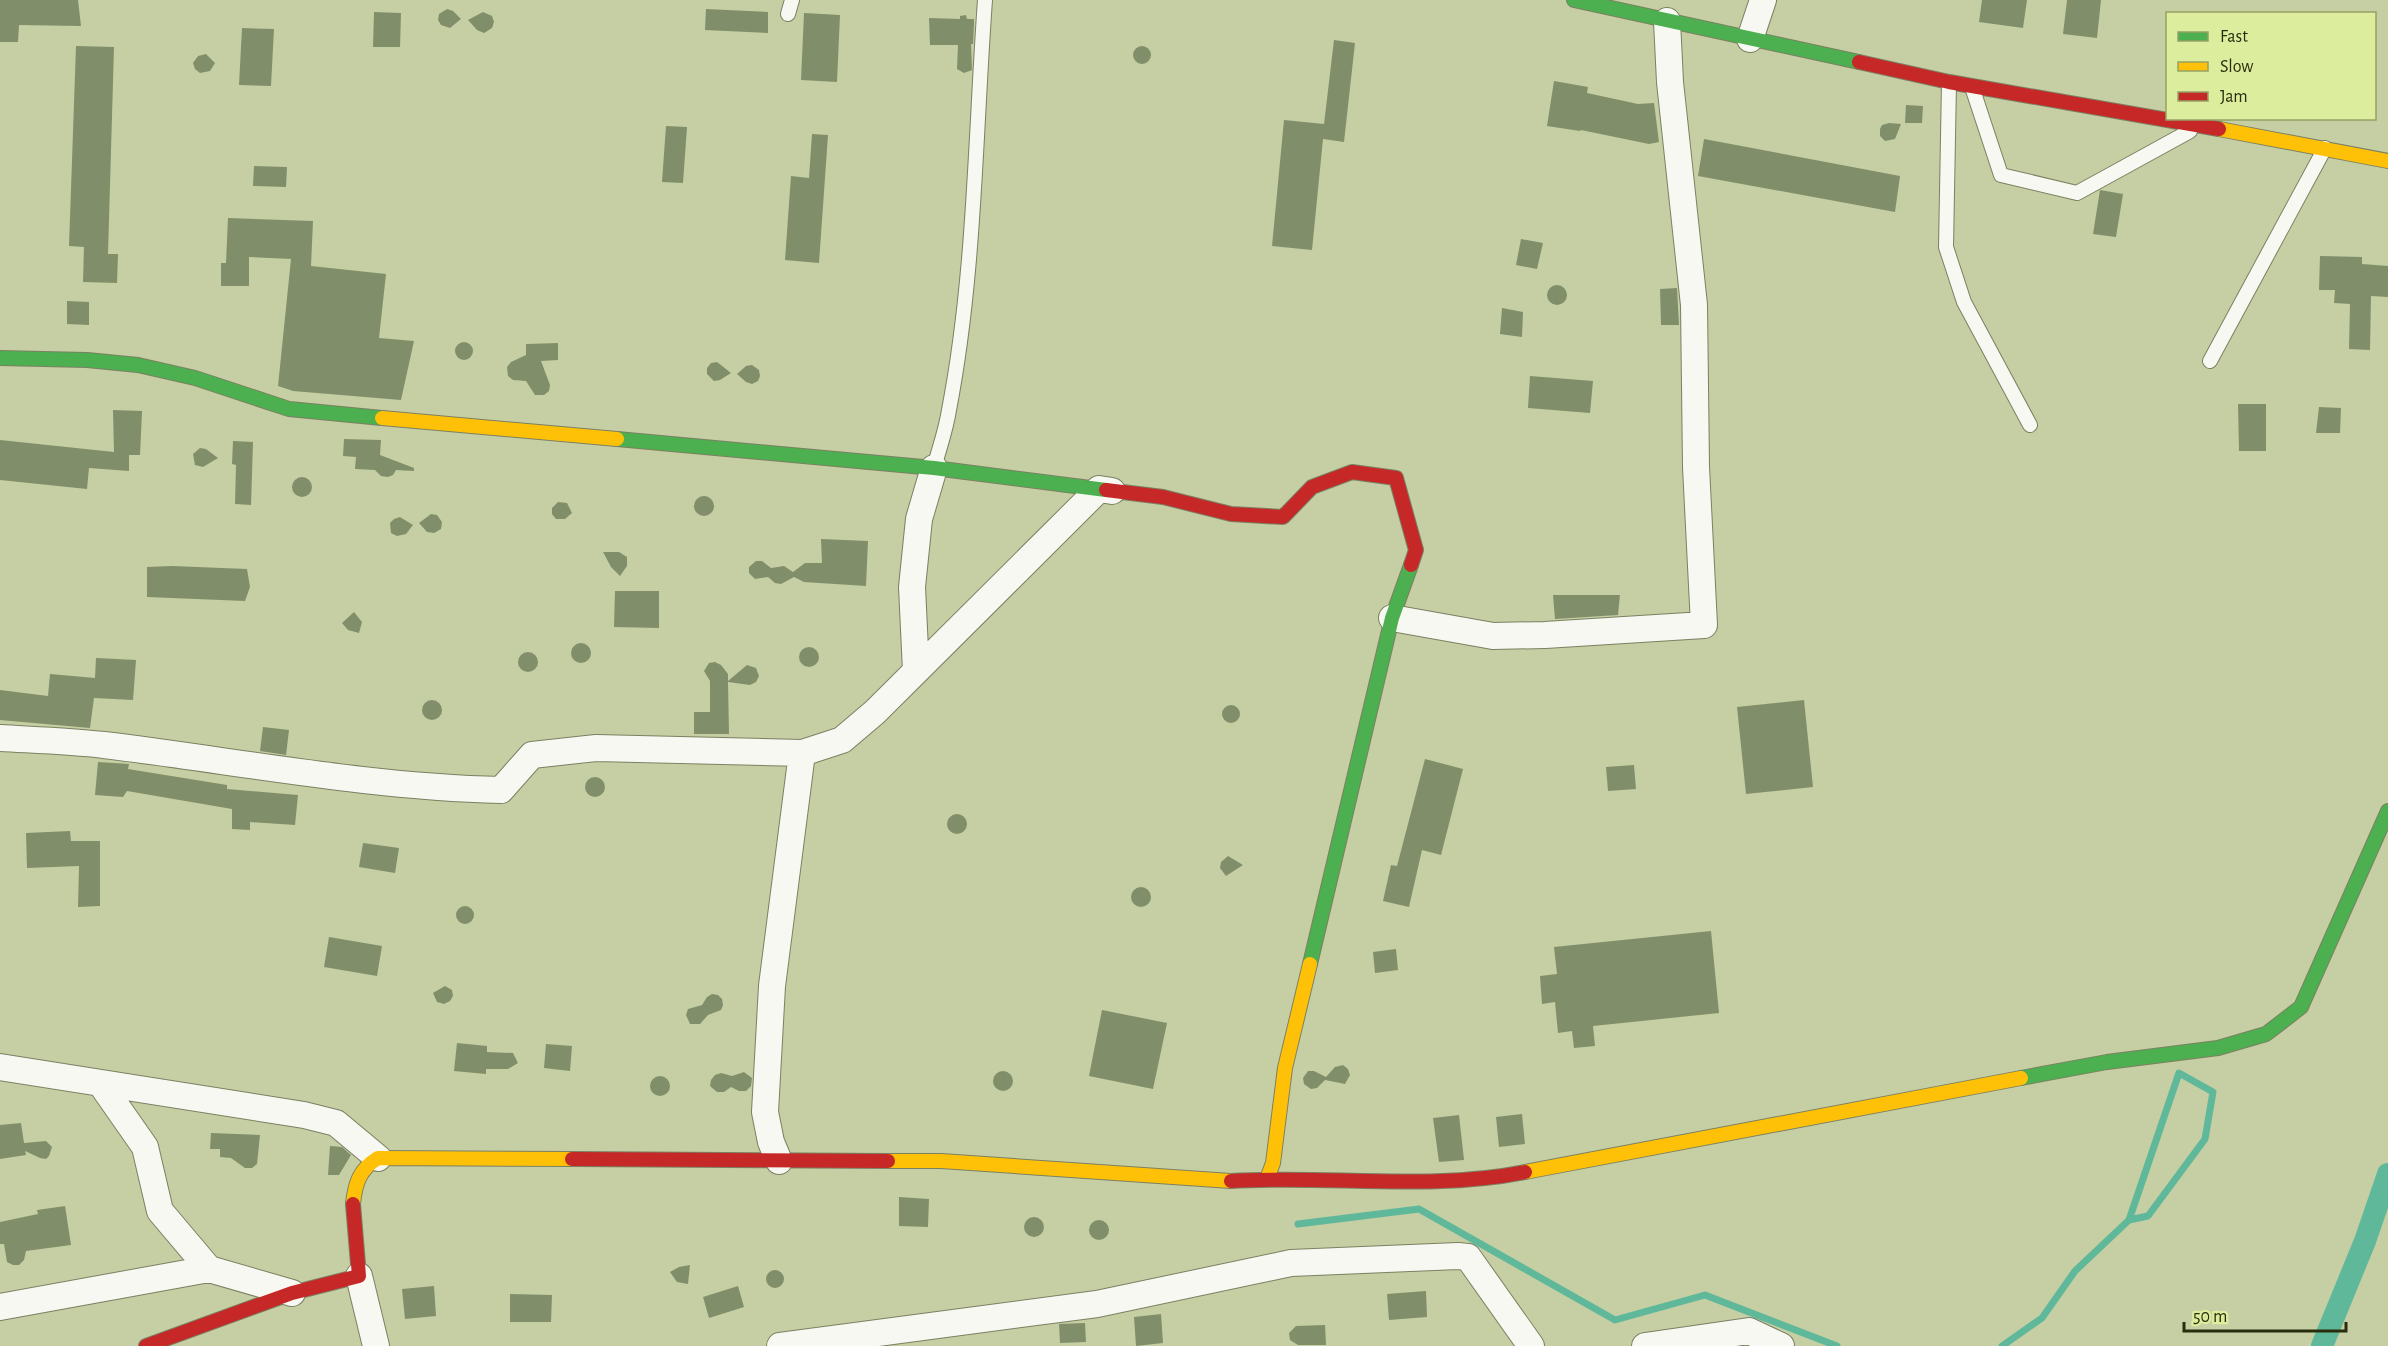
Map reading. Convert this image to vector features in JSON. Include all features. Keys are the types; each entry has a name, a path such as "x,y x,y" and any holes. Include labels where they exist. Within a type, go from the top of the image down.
{"main road":[{"path":"1574,0 1950,82 2388,161"},
{"path":"0,358 139,365 215,384 289,409 934,468 1163,497 1231,514 1283,517 1312,487 1352,472 1396,478 1416,550 1392,618 1285,1068 1273,1163 1267,1179"},
{"path":"146,1346 292,1293 359,1276 353,1195 364,1167 378,1158 941,1161 1222,1182 1267,1179 1436,1181 1516,1174 2107,1062 2218,1048 2266,1034 2301,1007 2388,811"}],"street":[{"path":"1750,39 1763,0"},
{"path":"1392,618 1493,636 1704,625 1696,466 1694,304 1670,82 1667,21"},
{"path":"916,670 912,587 919,519 934,468"},
{"path":"0,738 102,745 295,772 466,789 501,790 532,755 596,748 802,753 842,740 875,712 1099,489 1163,497"},
{"path":"778,1161 771,1142 765,1112 772,986 802,753"},
{"path":"0,1067 304,1115 336,1123 378,1158"},
{"path":"101,1084 145,1147 160,1211 209,1269"},
{"path":"780,1346 1097,1304 1291,1263 1458,1256 1468,1257 1531,1346"},
{"path":"0,1307 209,1269 292,1293"},
{"path":"359,1276 376,1346"},
{"path":"1645,1346 1749,1331 1781,1346"}],"lane":[{"path":"788,14 792,0"},
{"path":"934,468 949,412 966,306 973,227 978,94 986,0"},
{"path":"1950,82 1946,247 1964,302 2030,425"},
{"path":"1971,85 2001,175 2077,193 2199,126"},
{"path":"2210,361 2325,148"}],"building":[{"path":"0,0 78,0 81,26 19,25 18,42 0,42"},
{"path":"1982,0 2027,0 2023,28 1979,22"},
{"path":"2067,0 2101,0 2097,38 2063,34"},
{"path":"447,9 453,11 461,19 450,28 441,25 438,20 439,14"},
{"path":"706,9 768,12 768,33 705,30"},
{"path":"374,12 401,13 400,47 373,47"},
{"path":"483,12 492,16 494,22 492,28 484,33 477,30 468,20"},
{"path":"804,13 840,15 837,82 801,80"},
{"path":"966,15 967,19 974,19 974,24 973,44 971,44 972,70 964,73 957,69 958,45 930,45 929,18 960,19 960,16"},
{"path":"242,28 274,29 271,86 239,85"},
{"path":"1334,40 1355,43 1344,142 1323,139 1312,250 1272,246 1284,120 1324,124"},
{"path":"76,46 114,47 108,254 118,254 117,283 83,282 84,247 69,246"},
{"path":"1142,46 1148,49 1151,55 1148,61 1142,64 1136,61 1133,55 1136,49"},
{"path":"206,54 215,63 210,71 200,73 195,69 193,63 198,56"},
{"path":"1554,81 1588,87 1587,93 1638,104 1654,103 1659,142 1649,144 1581,130 1547,126"},
{"path":"1906,105 1923,106 1922,123 1905,123"},
{"path":"1901,124 1895,139 1885,141 1880,136 1880,129 1882,125"},
{"path":"666,126 687,127 683,183 662,182"},
{"path":"812,134 828,135 819,263 785,260 791,176 809,178"},
{"path":"1704,139 1900,176 1895,212 1698,176"},
{"path":"254,166 287,167 286,187 253,186"},
{"path":"2100,190 2123,194 2116,237 2093,234"},
{"path":"228,218 313,221 311,266 386,274 379,338 414,341 401,400 293,391 278,386 291,259 249,257 249,286 221,286 221,263 226,263"},
{"path":"1521,239 1543,243 1537,269 1516,265"},
{"path":"2320,256 2362,257 2362,264 2388,266 2388,297 2371,296 2370,350 2349,349 2350,304 2334,303 2335,290 2319,290"},
{"path":"1557,285 1564,288 1567,295 1564,302 1557,305 1550,302 1547,295 1550,288"},
{"path":"1677,288 1679,325 1661,325 1660,289"},
{"path":"67,301 89,302 89,325 67,324"},
{"path":"1502,308 1523,312 1522,337 1500,334"},
{"path":"464,342 472,347 473,351 468,359 464,360 456,355 455,351 460,343"},
{"path":"558,343 558,360 541,361 550,385 549,391 544,395 535,395 526,381 513,380 508,376 507,367 511,362 526,355 526,344"},
{"path":"717,362 731,373 714,381 707,374 707,368 711,363"},
{"path":"752,365 759,370 760,376 758,381 752,384 737,374 746,366"},
{"path":"1530,376 1593,381 1590,413 1528,408"},
{"path":"2238,404 2266,404 2266,451 2239,451"},
{"path":"2319,407 2341,408 2340,433 2316,433"},
{"path":"113,410 142,411 140,455 129,455 129,471 89,468 87,489 0,480 0,440 114,452"},
{"path":"344,439 381,440 380,455 414,468 414,471 396,470 388,477 381,476 375,470 355,469 356,457 343,456"},
{"path":"233,441 253,442 251,505 235,504 236,465 232,464"},
{"path":"200,448 206,449 218,458 203,467 195,465 193,454"},
{"path":"302,477 309,480 312,487 309,494 302,497 295,494 292,487 295,480"},
{"path":"704,496 711,499 714,506 711,513 704,516 697,513 694,506 697,499"},
{"path":"558,502 567,503 572,513 565,519 556,519 552,514 552,508"},
{"path":"431,514 437,515 442,522 441,529 434,533 427,532 419,523"},
{"path":"400,517 413,525 406,534 397,536 391,533 390,523"},
{"path":"821,539 868,541 866,586 804,582 794,577 781,584 775,583 768,577 755,579 749,573 749,567 756,561 762,561 771,568 784,566 793,572 805,563 822,563"},
{"path":"603,552 619,552 627,557 627,566 620,576 611,567"},
{"path":"147,567 247,569 250,587 245,601 147,597"},
{"path":"615,591 659,591 659,628 614,627"},
{"path":"1553,595 1620,595 1618,615 1555,619"},
{"path":"354,612 362,622 359,633 348,630 342,623"},
{"path":"581,643 588,646 591,653 588,660 581,663 574,660 571,653 574,646"},
{"path":"809,647 816,650 819,657 816,664 809,667 802,664 799,657 802,650"},
{"path":"528,652 535,655 538,662 535,669 528,672 521,669 518,662 521,655"},
{"path":"96,658 136,660 133,700 94,698 90,728 0,720 0,690 48,696 50,674 95,678"},
{"path":"715,662 721,665 728,674 728,681 747,665 756,668 759,676 756,682 750,685 728,682 729,734 694,734 694,712 710,712 710,681 704,671 709,663"},
{"path":"432,700 439,703 442,710 439,717 432,720 425,717 422,710 425,703"},
{"path":"1804,700 1813,787 1746,794 1737,707"},
{"path":"1227,705 1235,705 1240,710 1238,721 1227,723 1222,718 1222,710"},
{"path":"263,727 289,730 286,755 260,751"},
{"path":"1425,759 1463,769 1441,855 1422,850 1409,907 1383,901 1391,865 1397,866"},
{"path":"98,762 129,764 128,769 227,785 227,789 298,795 295,825 250,822 250,830 232,829 232,809 127,791 123,797 95,795"},
{"path":"1634,765 1636,789 1608,791 1606,767"},
{"path":"595,777 602,780 605,787 602,794 595,797 588,794 585,787 588,780"},
{"path":"957,814 964,817 967,824 964,831 957,834 950,831 947,824 950,817"},
{"path":"70,831 71,841 100,841 100,906 78,907 79,866 27,868 26,833"},
{"path":"363,843 399,848 395,873 359,867"},
{"path":"1228,856 1243,865 1226,876 1220,868 1221,862"},
{"path":"1141,887 1148,890 1151,897 1148,904 1141,907 1134,904 1131,897 1134,890"},
{"path":"465,906 471,909 474,915 471,921 465,924 459,921 456,915 459,909"},
{"path":"1711,931 1719,1013 1593,1026 1595,1046 1574,1048 1572,1031 1558,1033 1555,1002 1542,1004 1540,976 1557,974 1554,947"},
{"path":"329,937 382,946 377,976 324,967"},
{"path":"1396,949 1398,970 1375,973 1373,952"},
{"path":"445,986 452,990 453,996 444,1004 437,1002 433,993"},
{"path":"712,994 722,999 721,1010 708,1015 700,1024 690,1024 686,1015 688,1009 702,1005"},
{"path":"1102,1010 1167,1023 1153,1089 1089,1076"},
{"path":"457,1043 487,1046 487,1052 513,1053 518,1063 508,1069 486,1069 486,1074 454,1071"},
{"path":"546,1044 572,1046 570,1071 544,1068"},
{"path":"1343,1065 1348,1069 1350,1075 1345,1084 1325,1080 1317,1088 1311,1089 1304,1084 1303,1078 1308,1071 1314,1071 1326,1077 1335,1067"},
{"path":"1003,1071 1010,1074 1013,1081 1010,1088 1003,1091 996,1088 993,1081 996,1074"},
{"path":"744,1072 752,1078 751,1086 746,1091 739,1091 731,1087 724,1092 717,1092 710,1086 715,1075 721,1073 732,1076"},
{"path":"660,1076 667,1079 670,1086 667,1093 660,1096 653,1093 650,1086 653,1079"},
{"path":"1522,1114 1525,1144 1499,1147 1496,1117"},
{"path":"1459,1115 1464,1160 1439,1162 1433,1118"},
{"path":"21,1123 24,1143 46,1141 52,1147 46,1159 25,1151 26,1155 0,1159 0,1125"},
{"path":"211,1133 260,1135 257,1164 252,1168 245,1168 231,1158 220,1157 220,1149 210,1149"},
{"path":"330,1146 342,1147 351,1155 339,1175 328,1175"},
{"path":"899,1197 929,1199 928,1227 899,1226"},
{"path":"65,1206 71,1245 26,1251 24,1260 19,1265 7,1262 4,1244 0,1244 0,1222 38,1214 37,1210"},
{"path":"1034,1217 1041,1220 1044,1227 1041,1234 1034,1237 1027,1234 1024,1227 1027,1220"},
{"path":"1099,1220 1106,1223 1109,1230 1106,1237 1099,1240 1092,1237 1089,1230 1092,1223"},
{"path":"690,1265 688,1284 677,1282 670,1272"},
{"path":"771,1270 779,1270 784,1275 782,1286 771,1288 766,1283 766,1275"},
{"path":"434,1286 436,1316 405,1319 402,1289"},
{"path":"738,1286 744,1307 709,1318 703,1297"},
{"path":"1426,1291 1427,1317 1389,1320 1387,1294"},
{"path":"510,1294 552,1295 551,1322 510,1322"},
{"path":"1161,1314 1163,1343 1136,1346 1134,1317"},
{"path":"1085,1323 1086,1342 1060,1343 1059,1324"},
{"path":"1325,1325 1326,1345 1298,1345 1290,1340 1289,1333 1296,1326"}],"waterway":[{"path":"2002,1346 2042,1318 2075,1271 2129,1220 2179,1073 2213,1092 2205,1139 2148,1216 2129,1220"},
{"path":"2322,1346 2365,1241 2388,1174"},
{"path":"1298,1224 1419,1209 1615,1320 1705,1295 1837,1346"}],"traffic: fast":[{"path":"1574,0 1859,62"},
{"path":"0,358 87,360 138,365 195,378 289,409 382,418"},
{"path":"617,439 934,468 1106,490"},
{"path":"1310,964 1392,618 1411,565"},
{"path":"2021,1078 2107,1062 2218,1048 2266,1034 2301,1007 2388,811"}],"traffic: slow":[{"path":"2219,129 2388,161"},
{"path":"382,418 617,439"},
{"path":"1267,1179 1273,1163 1285,1068 1310,964"},
{"path":"1525,1172 2021,1078"},
{"path":"353,1204 360,1177 378,1158 572,1159"},
{"path":"888,1161 941,1161 1231,1181"}],"traffic: jam":[{"path":"1859,62 1949,82 2166,120"},
{"path":"2167,120 2219,129"},
{"path":"1106,490 1163,497 1231,514 1283,517 1312,487 1352,472 1396,478 1416,550 1411,565"},
{"path":"572,1159 888,1161"},
{"path":"1231,1181 1452,1181 1525,1172"},
{"path":"146,1346 292,1293 359,1276 353,1204"}]}
